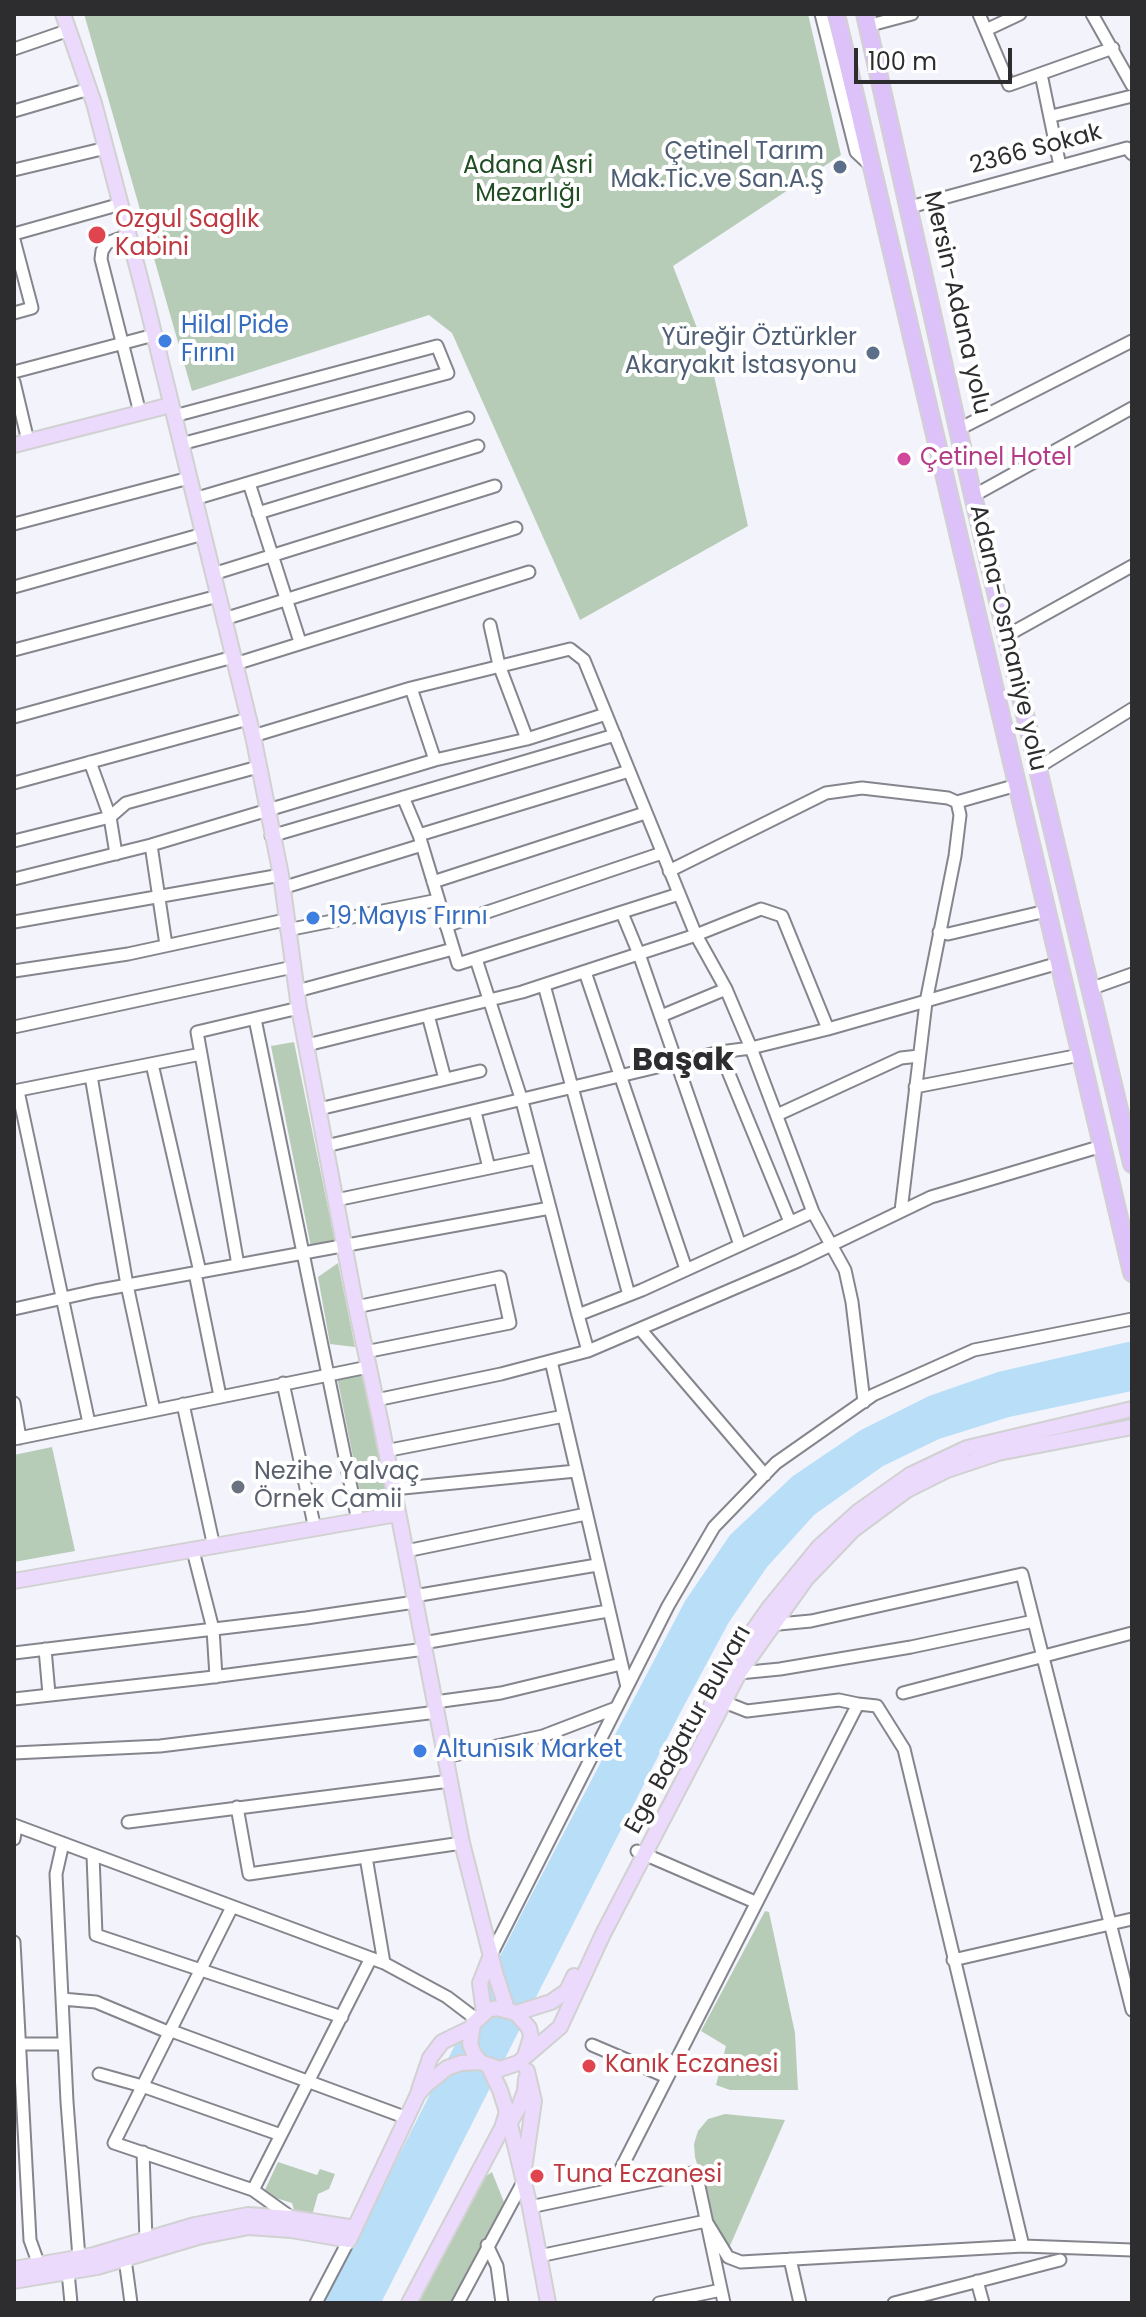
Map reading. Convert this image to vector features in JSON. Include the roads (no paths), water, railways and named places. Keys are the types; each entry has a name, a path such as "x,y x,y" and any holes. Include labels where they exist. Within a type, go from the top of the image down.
{"highway":[{"name":"Adana-Osmaniye yolu","path":"836,14 1132,1273"},
{"name":"Mersin-Adana yolu","path":"866,20 973,496 1132,1164"}],"main road":[{"path":"63,14 89,89 121,204 253,736 282,882 299,1008 462,1843 491,1955 512,2011 529,2028 531,2037 525,2062 525,2091 508,2117 409,2303"},
{"path":"21,443 140,413 173,410"},
{"name":"Ege Bağatur Bulvarı","path":"525,2062 560,2027 736,1655 819,1547 859,1511 910,1475 967,1448 1132,1409"},
{"name":"Ege Bağatur Bulvarı","path":"512,2011 551,2002 567,1991 739,1673 806,1579 853,1530 907,1490 947,1470 998,1453 1132,1427"},
{"path":"14,1581 397,1514"},
{"path":"491,1955 480,1983 477,2020 470,2044 485,2065 508,2117 530,2207 548,2303"},
{"path":"352,2234 418,2094 430,2058 442,2042 497,2008 512,2011"},
{"path":"418,2094 447,2068 485,2065 510,2068 525,2062"},
{"path":"523,2182 534,2101 525,2062"},
{"path":"490,2153 504,2150 519,2162"},
{"path":"14,2269 79,2258 195,2225 248,2215 292,2218 352,2234"},
{"path":"14,2281 125,2259 198,2237 249,2227 352,2234"}],"street":[{"path":"821,14 856,152 870,165"},
{"path":"866,20 912,14"},
{"path":"979,14 1009,85 1113,48"},
{"path":"986,30 1020,14"},
{"path":"1092,14 1132,85"},
{"path":"14,49 69,30"},
{"path":"1041,74 1060,166"},
{"path":"14,111 89,89"},
{"path":"1052,116 1132,96"},
{"path":"14,170 106,148"},
{"name":"2366 Sokak","path":"910,207 1060,166 1129,151"},
{"path":"14,313 32,308 14,237 121,204"},
{"path":"129,235 110,241 101,255 140,413"},
{"path":"14,372 154,335"},
{"path":"959,429 1132,341"},
{"path":"173,410 437,346 448,373 181,444"},
{"path":"14,382 21,443"},
{"path":"973,496 1132,408"},
{"path":"194,499 468,418"},
{"path":"258,513 478,446"},
{"path":"14,524 189,478"},
{"path":"249,483 300,642"},
{"path":"213,574 495,486"},
{"path":"224,619 516,528"},
{"path":"14,587 203,534"},
{"path":"1006,636 1132,566"},
{"path":"14,717 300,642 529,572"},
{"path":"14,650 218,596"},
{"path":"490,625 499,665 527,739"},
{"path":"253,736 411,688 567,649 584,660 696,935 726,989 751,1048 813,1212 841,1261 849,1287 864,1402"},
{"path":"411,688 435,760"},
{"path":"1037,768 1132,709"},
{"path":"14,879 151,845 435,760 527,739 606,714"},
{"path":"14,783 248,719"},
{"path":"271,836 615,735"},
{"path":"90,762 110,817 116,854"},
{"path":"14,841 110,817 126,803 258,767"},
{"path":"14,922 160,897 282,882 629,771"},
{"path":"669,871 826,793 862,788 948,798 957,802 1017,785"},
{"path":"403,797 420,840 458,964 679,894"},
{"path":"901,1211 926,1002 955,856 960,815 957,802"},
{"path":"433,882 645,813"},
{"path":"151,845 166,945"},
{"path":"446,926 662,853"},
{"path":"14,971 438,900"},
{"path":"307,1045 544,985 696,935 761,909 782,916 828,1029"},
{"path":"939,932 948,934 1046,911"},
{"path":"622,913 740,1245"},
{"path":"297,991 453,949"},
{"path":"476,959 522,1101 588,1351"},
{"path":"326,1146 828,1029 1059,963"},
{"path":"14,1027 293,967"},
{"path":"585,972 686,1269"},
{"path":"1090,989 1132,974"},
{"path":"544,985 629,1295"},
{"path":"661,1016 726,989"},
{"path":"238,1265 197,1032 299,1008"},
{"path":"428,1015 445,1079"},
{"path":"255,1019 358,1521"},
{"path":"720,1052 790,1222"},
{"path":"89,1423 16,1091 201,1054"},
{"path":"915,1087 1080,1055"},
{"path":"777,1115 901,1058 919,1056"},
{"path":"152,1064 198,1272 220,1396"},
{"path":"319,1109 480,1071"},
{"path":"91,1076 127,1285 154,1410"},
{"path":"475,1112 489,1168"},
{"path":"376,1400 501,1374 588,1351 831,1245 931,1197 1102,1146"},
{"path":"336,1200 537,1158"},
{"path":"14,1309 127,1285 550,1208"},
{"path":"578,1315 813,1212"},
{"path":"14,1403 17,1438 329,1374 367,1359 510,1323 500,1277 356,1307"},
{"path":"491,1955 668,1606 714,1527 776,1463 873,1395 974,1350 1132,1319"},
{"path":"640,1329 765,1475"},
{"path":"551,1361 627,1687"},
{"path":"283,1383 315,1529"},
{"path":"183,1404 214,1547"},
{"path":"385,1451 564,1416"},
{"path":"393,1489 576,1471"},
{"path":"406,1551 586,1514"},
{"path":"193,1551 213,1629 216,1677"},
{"path":"14,1653 213,1629 415,1599 597,1565"},
{"path":"756,1626 811,1621 1022,1574 1132,2010"},
{"path":"14,1699 216,1677 424,1646 608,1611"},
{"path":"739,1673 897,1649 1034,1621"},
{"path":"903,1693 1132,1633"},
{"path":"45,1649 49,1694"},
{"path":"14,1753 160,1746 436,1707 621,1664"},
{"path":"724,1702 747,1711 839,1700 877,1706 904,1749 1023,2246"},
{"path":"610,2190 858,1704"},
{"path":"445,1757 543,1736 616,1708"},
{"path":"128,1822 450,1781"},
{"path":"237,1807 249,1874 462,1843"},
{"path":"14,1839 15,1826 384,1963 447,1997 477,2020"},
{"path":"63,1843 56,1874 79,2258"},
{"path":"641,1853 755,1902"},
{"path":"93,1855 96,1935 342,2017"},
{"path":"366,1857 384,1963"},
{"path":"232,1907 114,2143 253,2190 292,2218"},
{"path":"953,1960 1132,1919"},
{"path":"14,1942 30,2240 39,2265"},
{"path":"253,2190 371,1958"},
{"path":"62,1999 96,2002 407,2118"},
{"path":"20,2044 64,2044"},
{"path":"592,2045 667,2077"},
{"path":"99,2074 281,2135"},
{"path":"143,2152 146,2240"},
{"path":"530,2207 696,2172 724,2303"},
{"path":"458,2303 523,2182"},
{"path":"706,2221 728,2257 741,2262 1023,2246 1132,2250"},
{"path":"539,2256 706,2221"},
{"path":"316,2303 352,2234"},
{"path":"487,2245 497,2266 502,2303"},
{"path":"125,2259 131,2303"},
{"path":"790,2259 800,2303"},
{"path":"894,2303 1060,2260"},
{"path":"68,2272 71,2303"},
{"path":"977,2281 983,2303"},
{"path":"659,2303 721,2290"}],"water":[{"path":"1132,1341 1132,1391 1009,1417 939,1439 883,1466 814,1515 767,1567 729,1622 679,1715 381,2303 324,2303 685,1601 730,1535 793,1476 861,1430 929,1396 998,1372"}],"place":[{"name":"Çetinel Tarım Mak.Tic.ve San.A.Ş","path":"840,167"},
{"name":"Ozgul Saglık Kabini","path":"97,235"},
{"name":"Hilal Pide Fırını","path":"165,341"},
{"name":"Yüreğir Öztürkler Akaryakıt İstasyonu","path":"873,353"},
{"name":"Çetinel Hotel","path":"904,459"},
{"name":"19 Mayıs Fırını","path":"313,918"},
{"name":"Nezihe Yalvaç Örnek Camii","path":"238,1487"},
{"name":"Altunısık Market","path":"420,1751"},
{"name":"Kanık Eczanesi","path":"589,2066"},
{"name":"Tuna Eczanesi","path":"537,2176"}],"district":[{"name":"Başak","path":"683,1062"}],"park label":[{"name":"Adana Asri Mezarlığı","path":"528,181"}]}
